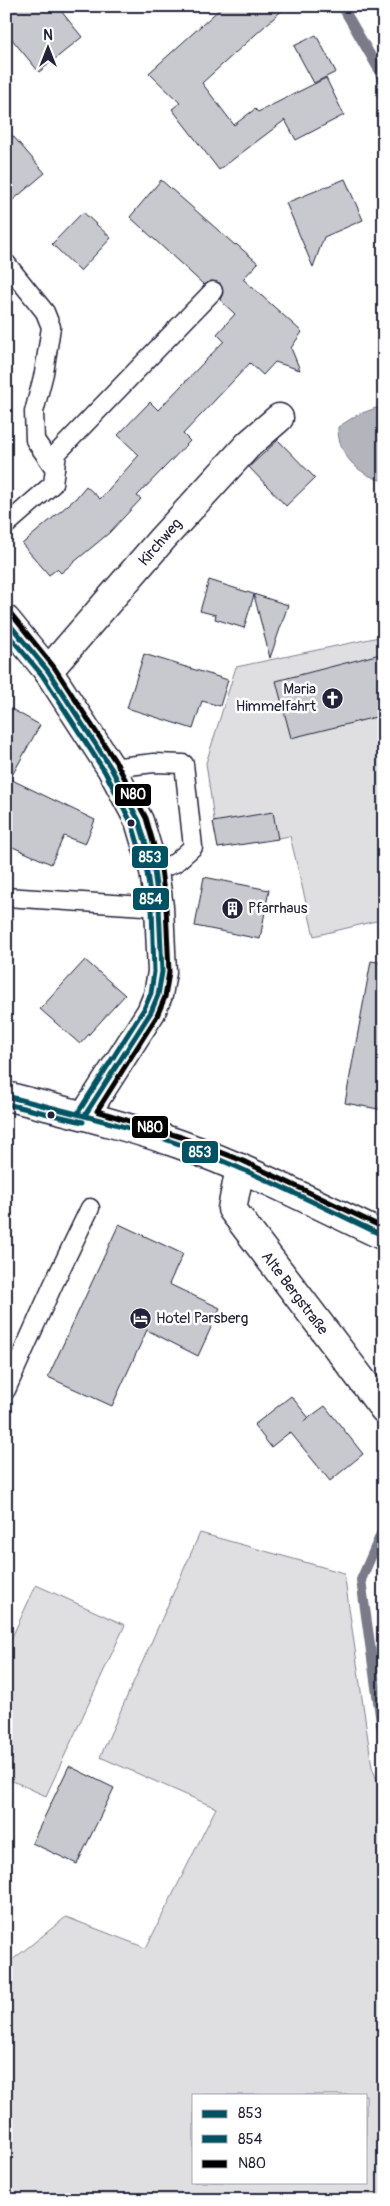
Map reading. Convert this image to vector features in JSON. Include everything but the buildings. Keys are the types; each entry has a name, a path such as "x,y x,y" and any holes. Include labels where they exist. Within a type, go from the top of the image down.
{"street":[{"name":"Kirchweg","path":"48,671 162,539 249,444 279,418"},
{"path":"6,620 48,671 112,768 139,821 154,871 159,907 162,972 158,995 151,1012 85,1114"},
{"path":"6,1096 85,1114 178,1144 240,1168 384,1236"},
{"name":"Alte Bergstraße","path":"240,1168 232,1210 384,1409"}],"lane":[{"path":"6,263 45,312 54,319 44,373 34,412 35,440 55,469"},
{"path":"6,525 53,484 57,453 213,291"},
{"path":"112,768 154,763 184,764 193,847 175,863 154,871"},
{"path":"6,897 159,907"},
{"path":"6,1390 48,1282 90,1208"}],"shaded area":[{"path":"384,405 384,481 366,474 351,462 341,446 338,427 357,415"},
{"path":"384,636 384,919 314,936 290,836 218,848 206,763 236,667"},
{"path":"200,1533 344,1573 372,1767 384,1799 384,2200 6,2200 6,1965 66,1917 146,1948 216,1808 100,1757"},
{"path":"36,1585 125,1625 46,1796 6,1778 6,1650"}],"waterway":[{"path":"342,6 379,70 384,87"},
{"path":"384,1527 361,1580 384,1744"}],"transit line":[{"name":"N80","path":"12,615 54,667 117,764 146,818 161,870 166,907 169,972 165,997 157,1016 97,1111 181,1137 243,1161 384,1228"},
{"name":"853","path":"6,620 48,671 111,768 139,821 154,871 159,907 162,972 158,995 151,1012 85,1115"},
{"name":"854","path":"6,632 42,675 105,772 132,824 147,873 152,908 154,972 151,993 144,1009 79,1111"},
{"name":"853","path":"6,1096 115,1124 179,1144 257,1176 384,1236"},
{"name":"854","path":"6,1104 83,1122"}],"place":[{"name":"Maria Himmelfahrt","path":"332,698"},
{"name":"Pfarrhaus","path":"232,908"},
{"name":"Hotel Parsberg","path":"140,1318"}]}
